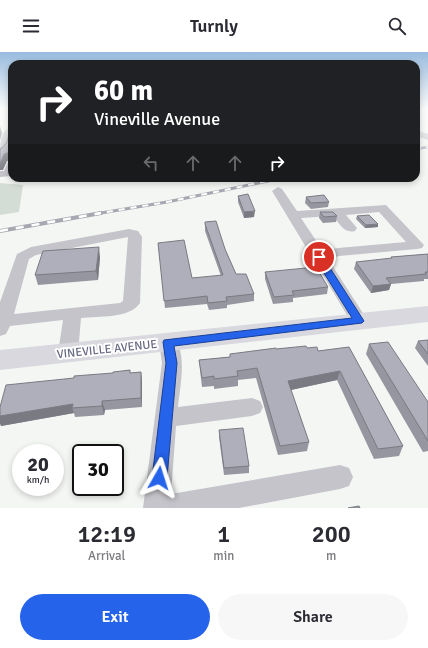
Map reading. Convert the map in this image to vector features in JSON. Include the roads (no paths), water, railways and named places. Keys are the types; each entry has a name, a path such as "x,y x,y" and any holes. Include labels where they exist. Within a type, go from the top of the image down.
{"main road":[{"name":"VINEVILLE AVENUE","path":"0,360 428,314"}],"street":[{"path":"0,153 7,130"},
{"path":"278,191 358,321"},
{"path":"292,215 382,208 422,244"},
{"path":"337,212 350,228"},
{"path":"129,233 133,234 135,237 131,303 124,308 73,313 1,325 22,257 26,254 38,249 129,233"},
{"path":"319,257 338,252 422,244"},
{"path":"68,353 73,313"},
{"path":"156,508 172,363 168,342"},
{"path":"166,418 252,407"},
{"path":"167,508 340,477"}],"railway":[{"path":"420,148 428,147"},
{"path":"101,213 167,202 263,182"},
{"path":"0,231 101,213"},
{"path":"95,214 101,213"}]}
